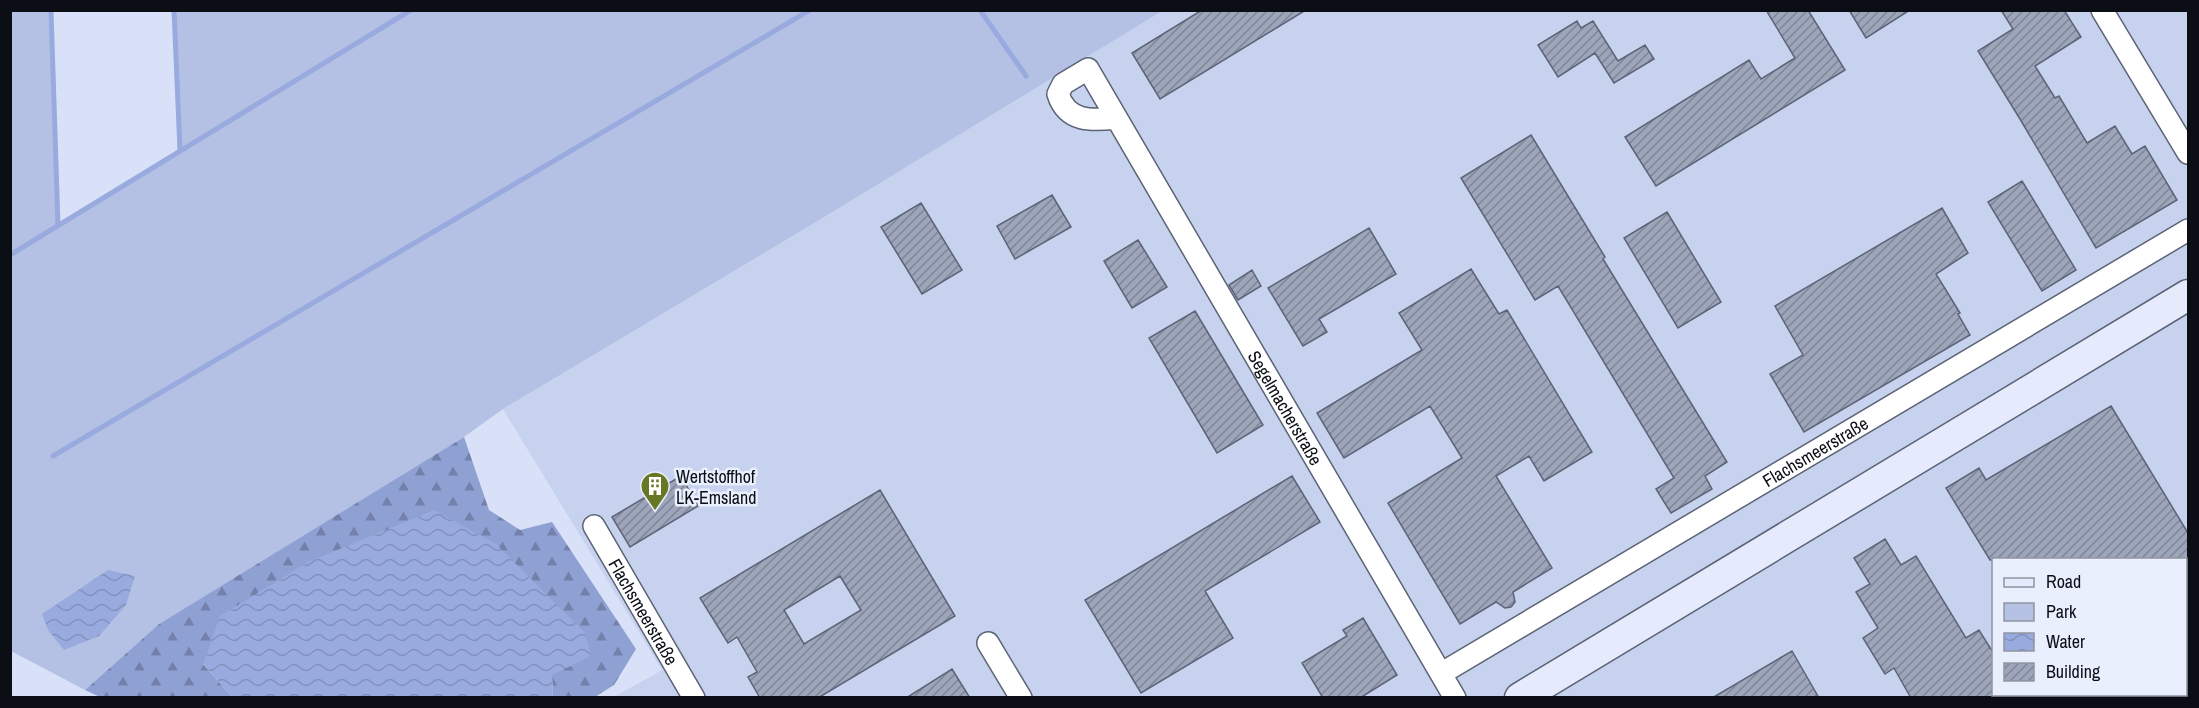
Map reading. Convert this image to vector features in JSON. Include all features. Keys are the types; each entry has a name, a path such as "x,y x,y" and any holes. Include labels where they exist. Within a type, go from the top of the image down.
{"street":[{"path":"2102,10 2188,153"},
{"name":"Segelmacherstraße","path":"1116,117 1455,698"},
{"name":"Flachsmeerstraße","path":"1442,673 2188,230"},
{"path":"1520,698 2188,295"},
{"name":"Flachsmeerstraße","path":"594,526 694,698"},
{"path":"988,643 1021,698"}],"shaded area":[{"path":"1159,11 2188,11 2188,687 2187,558 1992,558 1992,696 2123,696 2119,698 614,697 662,670 503,409 816,222"}],"green space":[{"path":"11,11 51,11 58,225 180,151 175,11 1162,11 503,409 464,437 159,624 85,690 11,651 11,255 35,239 11,252"},
{"path":"464,437 489,510 520,530 552,522 636,649 614,685 595,697 553,697 552,675 203,664 232,697 100,697 85,690 159,624"}],"water":[{"path":"434,510 496,544 585,633 591,656 552,675 553,697 232,697 203,664 220,616 308,562"},
{"path":"108,570 135,576 126,605 99,636 64,650 48,630 42,614"}],"building":[{"path":"1202,10 1306,10 1160,99 1132,53"},
{"path":"1766,10 1808,10 1845,70 1656,186 1625,137 1749,60 1761,79 1795,58"},
{"path":"1849,10 1910,10 1866,38"},
{"path":"2001,10 2064,10 2081,37 2035,66 2055,98 2059,96 2087,143 2115,126 2132,154 2145,146 2177,200 2096,248 1978,51 2013,29"},
{"path":"1577,21 1581,28 1593,21 1618,61 1645,45 1654,59 1614,83 1595,53 1558,77 1538,45"},
{"path":"1531,135 1605,257 1603,259 1727,462 1705,476 1712,489 1671,513 1656,489 1674,478 1558,286 1535,300 1461,178"},
{"path":"2022,181 2076,270 2042,291 1988,202"},
{"path":"1052,195 1071,227 1015,259 997,226"},
{"path":"921,203 962,270 922,294 881,227"},
{"path":"1942,208 1968,253 1936,274 1960,313 1958,314 1970,335 1804,432 1770,374 1803,355 1775,306"},
{"path":"1667,212 1721,302 1678,328 1624,238"},
{"path":"1369,228 1396,274 1319,319 1327,332 1303,346 1268,288"},
{"path":"1138,240 1167,287 1132,308 1104,261"},
{"path":"1471,269 1499,314 1507,310 1592,452 1544,481 1529,456 1496,476 1552,568 1513,592 1515,602 1511,607 1505,608 1496,602 1460,624 1388,503 1462,458 1430,406 1344,458 1317,413 1422,350 1399,313"},
{"path":"1252,270 1261,286 1238,300 1229,285"},
{"path":"1195,311 1263,425 1217,453 1149,338"},
{"path":"2111,406 2188,533 2188,560 2187,558 1992,558 1990,560 1946,488 1979,468 1986,480"},
{"name":"Wertstoffhof LK-Emsland","path":"681,476 698,506 630,547 612,517"},
{"path":"1292,476 1320,522 1205,591 1233,638 1141,693 1085,600"},
{"path":"880,490 955,616 818,698 760,698 748,677 757,672 737,637 728,643 700,598","holes":["840,576 861,610 804,644 784,610"]},
{"path":"1885,539 1901,565 1916,556 1966,638 1979,630 1992,651 1992,696 1994,698 1911,698 1894,668 1885,674 1863,638 1878,628 1856,592 1870,584 1854,558"},
{"path":"1363,618 1397,675 1360,698 1323,698 1302,663 1347,636 1343,630"},
{"path":"1792,651 1819,698 1712,698"},
{"path":"952,669 970,698 906,698"}],"waterway":[{"path":"51,10 58,226"},
{"path":"174,10 180,151"},
{"path":"10,255 411,10"},
{"path":"53,456 810,10"},
{"path":"980,10 1026,76"}],"place":[{"name":"Wertstoffhof LK-Emsland","path":"655,512"}]}
